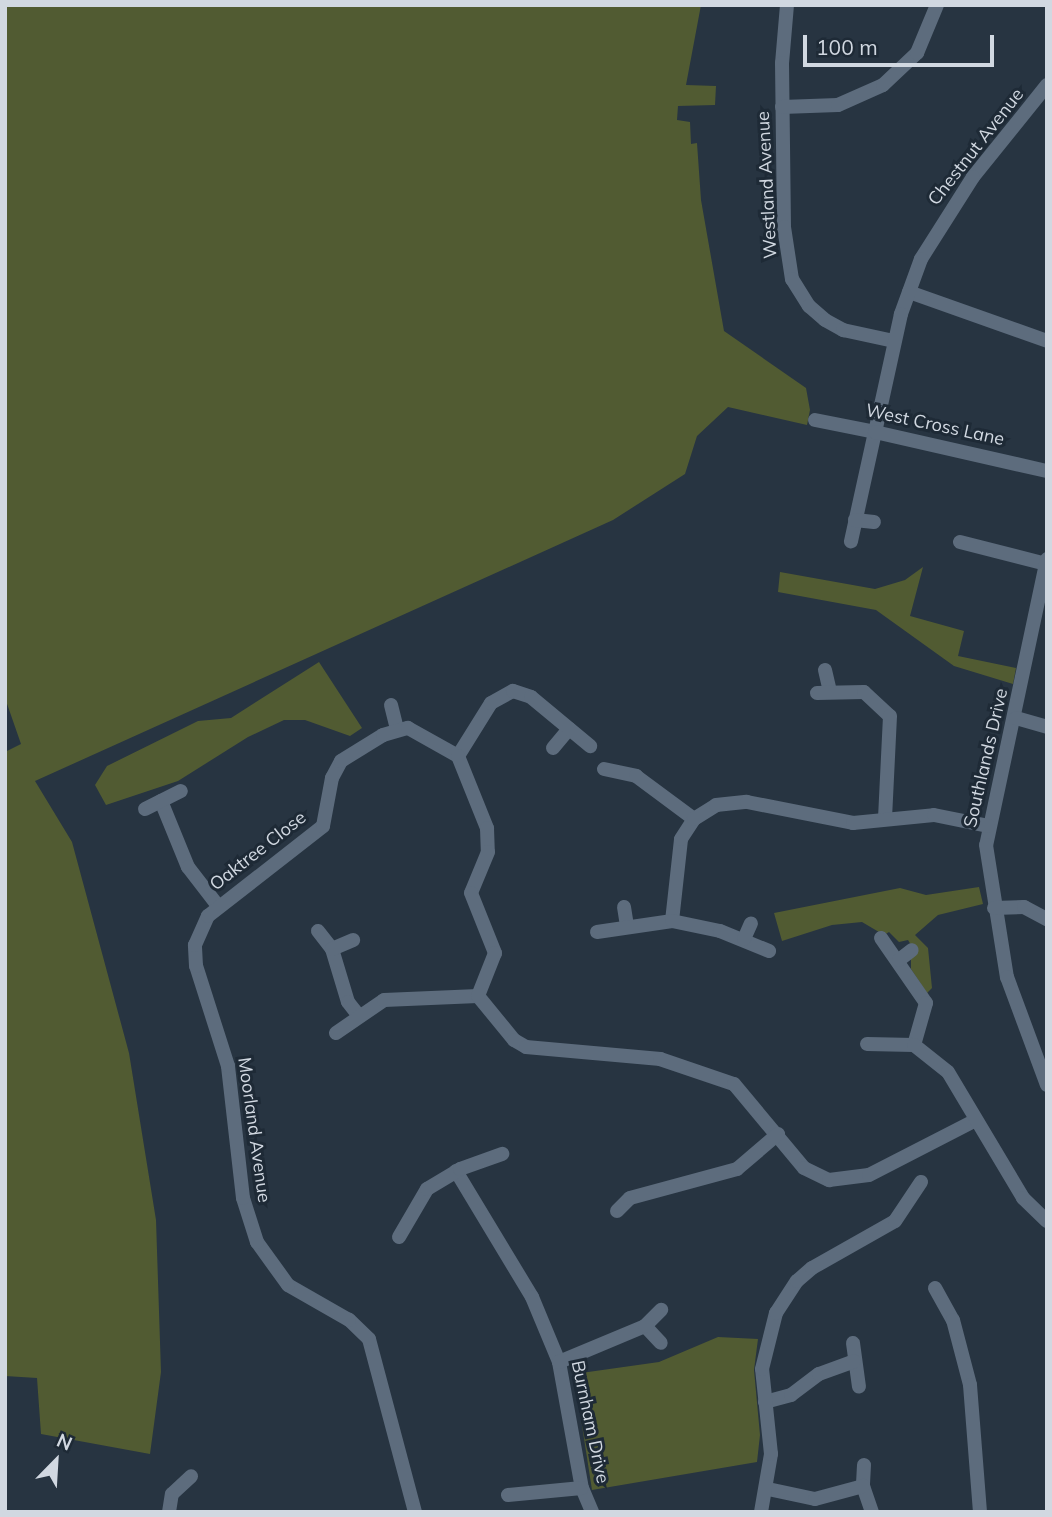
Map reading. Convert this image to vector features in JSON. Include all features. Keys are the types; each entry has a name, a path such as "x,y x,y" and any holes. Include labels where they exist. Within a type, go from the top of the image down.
{"street":[{"name":"Westland Avenue","path":"787,5 782,107 784,227 792,279 808,306 825,320 843,330 894,341"},
{"path":"782,107 838,105 883,85 917,53 937,5"},
{"name":"Chestnut Avenue","path":"851,541 894,341 921,259 946,215 1047,85"},
{"path":"908,292 1047,341"},
{"name":"West Cross Lane","path":"815,420 1047,471"},
{"path":"855,520 874,522"},
{"path":"960,542 1046,561"},
{"name":"Southlands Drive","path":"1046,561 1016,718 988,826 987,865 1007,977 1047,1085"},
{"path":"825,670 823,692 864,692 890,716 885,818"},
{"path":"458,756 491,703 507,692 526,694 590,746"},
{"path":"391,705 397,729 420,731 458,756 490,840 471,893 474,910 495,944 478,996"},
{"path":"1016,718 1047,727"},
{"name":"Oaktree Close","path":"203,989 195,945 201,925 218,906 317,832 328,817 332,778 341,761 397,729"},
{"path":"553,748 569,729"},
{"path":"604,769 636,776 694,819"},
{"path":"145,809 181,791"},
{"path":"161,801 188,867 218,906"},
{"path":"672,920 678,850 694,819 716,805 740,801 853,823 934,815 988,826"},
{"path":"624,907 627,926"},
{"path":"994,908 1024,907 1047,919"},
{"path":"597,932 672,920 744,939 769,951"},
{"path":"744,939 751,923"},
{"path":"318,931 332,949 348,1002 359,1016"},
{"path":"881,938 899,960 926,1003 914,1045"},
{"path":"332,949 353,940"},
{"path":"899,960 912,950"},
{"name":"Moorland Avenue","path":"203,989 228,1066 243,1198 257,1242 288,1285 349,1320 369,1339 415,1512"},
{"path":"336,1034 384,1000 478,996"},
{"path":"478,996 514,1040 526,1047 660,1059 734,1084 804,1168 839,1181 869,1175 976,1120"},
{"path":"867,1044 886,1049 914,1045 948,1072 1023,1198 1047,1221"},
{"path":"617,1211 631,1198 737,1169 778,1134"},
{"path":"399,1237 427,1189 456,1171 502,1154"},
{"name":"Burnham Drive","path":"456,1171 532,1297 559,1362 582,1488 592,1512"},
{"path":"761,1512 768,1489 771,1454 762,1369 766,1339 789,1290 812,1268 891,1216 921,1182"},
{"path":"935,1288 953,1320 970,1385 980,1512"},
{"path":"559,1362 645,1326 661,1310"},
{"path":"645,1326 662,1343"},
{"path":"853,1343 859,1387"},
{"path":"765,1402 791,1395 819,1374 854,1361"},
{"path":"864,1465 863,1486 872,1512"},
{"path":"169,1512 172,1494 191,1475"},
{"path":"768,1489 815,1499 863,1486"},
{"path":"508,1495 582,1488"}],"green space":[{"path":"5,5 701,5 686,85 716,86 715,105 678,106 677,120 690,122 691,144 697,143 701,200 724,331 806,388 810,410 807,425 728,407 697,436 685,474 613,520 35,781 72,842 129,1053 156,1220 161,1372 150,1454 41,1434 37,1378 5,1376 5,752 21,744 5,698"},
{"path":"923,567 910,616 964,631 958,656 1016,668 1013,684 954,666 876,610 778,592 780,572 875,589 905,580"},
{"path":"319,662 362,728 350,736 305,720 284,720 248,737 178,781 106,805 95,785 107,766 198,721 231,718"},
{"path":"979,887 983,904 938,915 915,935 928,948 932,988 927,993 911,969 911,959 916,953 908,940 899,942 889,932 884,935 862,922 832,925 782,941 774,913 900,888 926,895"},
{"path":"718,1337 758,1339 754,1370 760,1435 757,1462 592,1490 574,1374 659,1362"}]}
